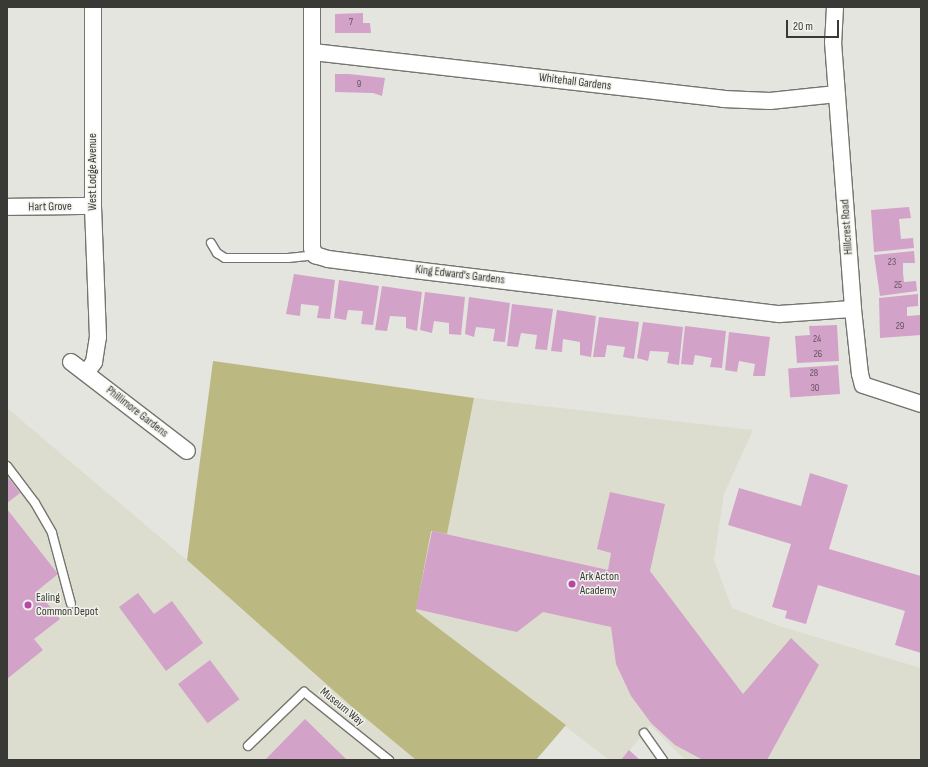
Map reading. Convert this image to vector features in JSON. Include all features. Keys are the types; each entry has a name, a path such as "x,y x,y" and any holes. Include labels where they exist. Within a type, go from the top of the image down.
{"street":[{"name":"West Lodge Avenue","path":"86,373 94,362 98,337 93,206 92,7"},
{"path":"312,7 312,248 315,255"},
{"name":"Hillcrest Road","path":"835,7 833,42 853,309 863,385 921,404"},
{"name":"Whitehall Gardens","path":"313,52 723,99 770,101 837,94"},
{"name":"Hart Grove","path":"7,207 93,206"},
{"name":"King Edward's Gardens","path":"315,255 328,259 413,270 779,314 853,309"},
{"name":"Phillimore Gardens","path":"71,362 187,451"}],"lane":[{"path":"211,243 217,253 225,258 288,258 315,255"},
{"path":"7,466 34,503 52,533 71,604"},
{"name":"Museum Way","path":"248,746 304,692 388,760"},
{"path":"644,733 663,760"}],"shaded area":[{"path":"213,361 474,398 447,534 431,531 416,611 566,725 536,760 416,760 351,706 187,560"},
{"name":"Ark Acton Academy","path":"474,398 753,430 724,494 714,560 732,608 779,626 921,668 921,760 685,760 650,725 622,760 609,760 416,611 431,531 447,534"},
{"path":"7,408 187,560 351,706 416,760 7,760"}],"building":[{"path":"363,13 363,23 370,23 371,33 335,33 335,14"},
{"path":"335,74 385,78 382,96 373,93 335,92"},
{"path":"909,207 911,218 899,219 901,239 913,238 914,248 874,252 871,210"},
{"path":"914,251 915,263 903,263 903,273 904,282 916,281 917,291 880,296 874,255"},
{"path":"294,274 335,280 330,319 317,318 319,306 301,304 300,316 286,314"},
{"path":"339,280 379,286 373,325 361,324 363,311 348,310 346,320 334,318"},
{"path":"382,286 422,292 417,331 406,328 406,317 390,316 387,331 375,330"},
{"path":"425,292 465,297 461,335 449,334 449,323 434,321 432,333 420,330"},
{"path":"918,294 918,306 907,307 907,316 921,315 921,335 880,338 879,298"},
{"path":"469,297 510,303 505,342 493,341 495,329 476,327 474,337 465,334"},
{"path":"512,304 553,309 547,350 535,349 537,335 521,333 518,347 507,346"},
{"path":"557,310 596,316 591,357 580,355 580,342 563,339 562,352 551,351"},
{"path":"599,317 639,322 634,359 623,357 625,347 607,345 605,357 593,357"},
{"path":"643,322 683,327 679,365 667,363 669,352 650,351 648,361 637,358"},
{"path":"837,325 839,361 797,363 795,336 810,335 809,326"},
{"path":"685,326 726,331 722,368 710,367 712,358 695,355 693,365 681,364"},
{"path":"729,332 770,337 765,376 753,376 755,364 739,361 737,372 725,370"},
{"path":"838,365 840,394 790,397 788,368"},
{"path":"810,473 848,485 829,549 921,576 921,653 895,645 905,611 818,585 806,624 785,618 787,611 772,607 791,544 728,525 739,488 801,506"},
{"path":"7,476 20,493 7,503"},
{"path":"610,492 665,504 650,571 743,694 791,638 819,665 767,760 703,760 675,745 651,723 631,696 616,664 611,627 543,612 517,632 416,609 432,531 608,570 611,553 597,549"},
{"name":"Ealing Common Depot","path":"7,509 58,574 37,591 60,619 34,639 43,650 7,679"},
{"path":"138,593 154,614 172,601 203,643 166,671 119,607"},
{"path":"210,660 239,699 208,723 178,684"},
{"path":"305,719 347,760 265,760"},
{"path":"629,750 640,760 621,760"}],"place":[{"name":"Ark Acton Academy","path":"572,584"},
{"name":"Ealing Common Depot","path":"28,605"}]}
